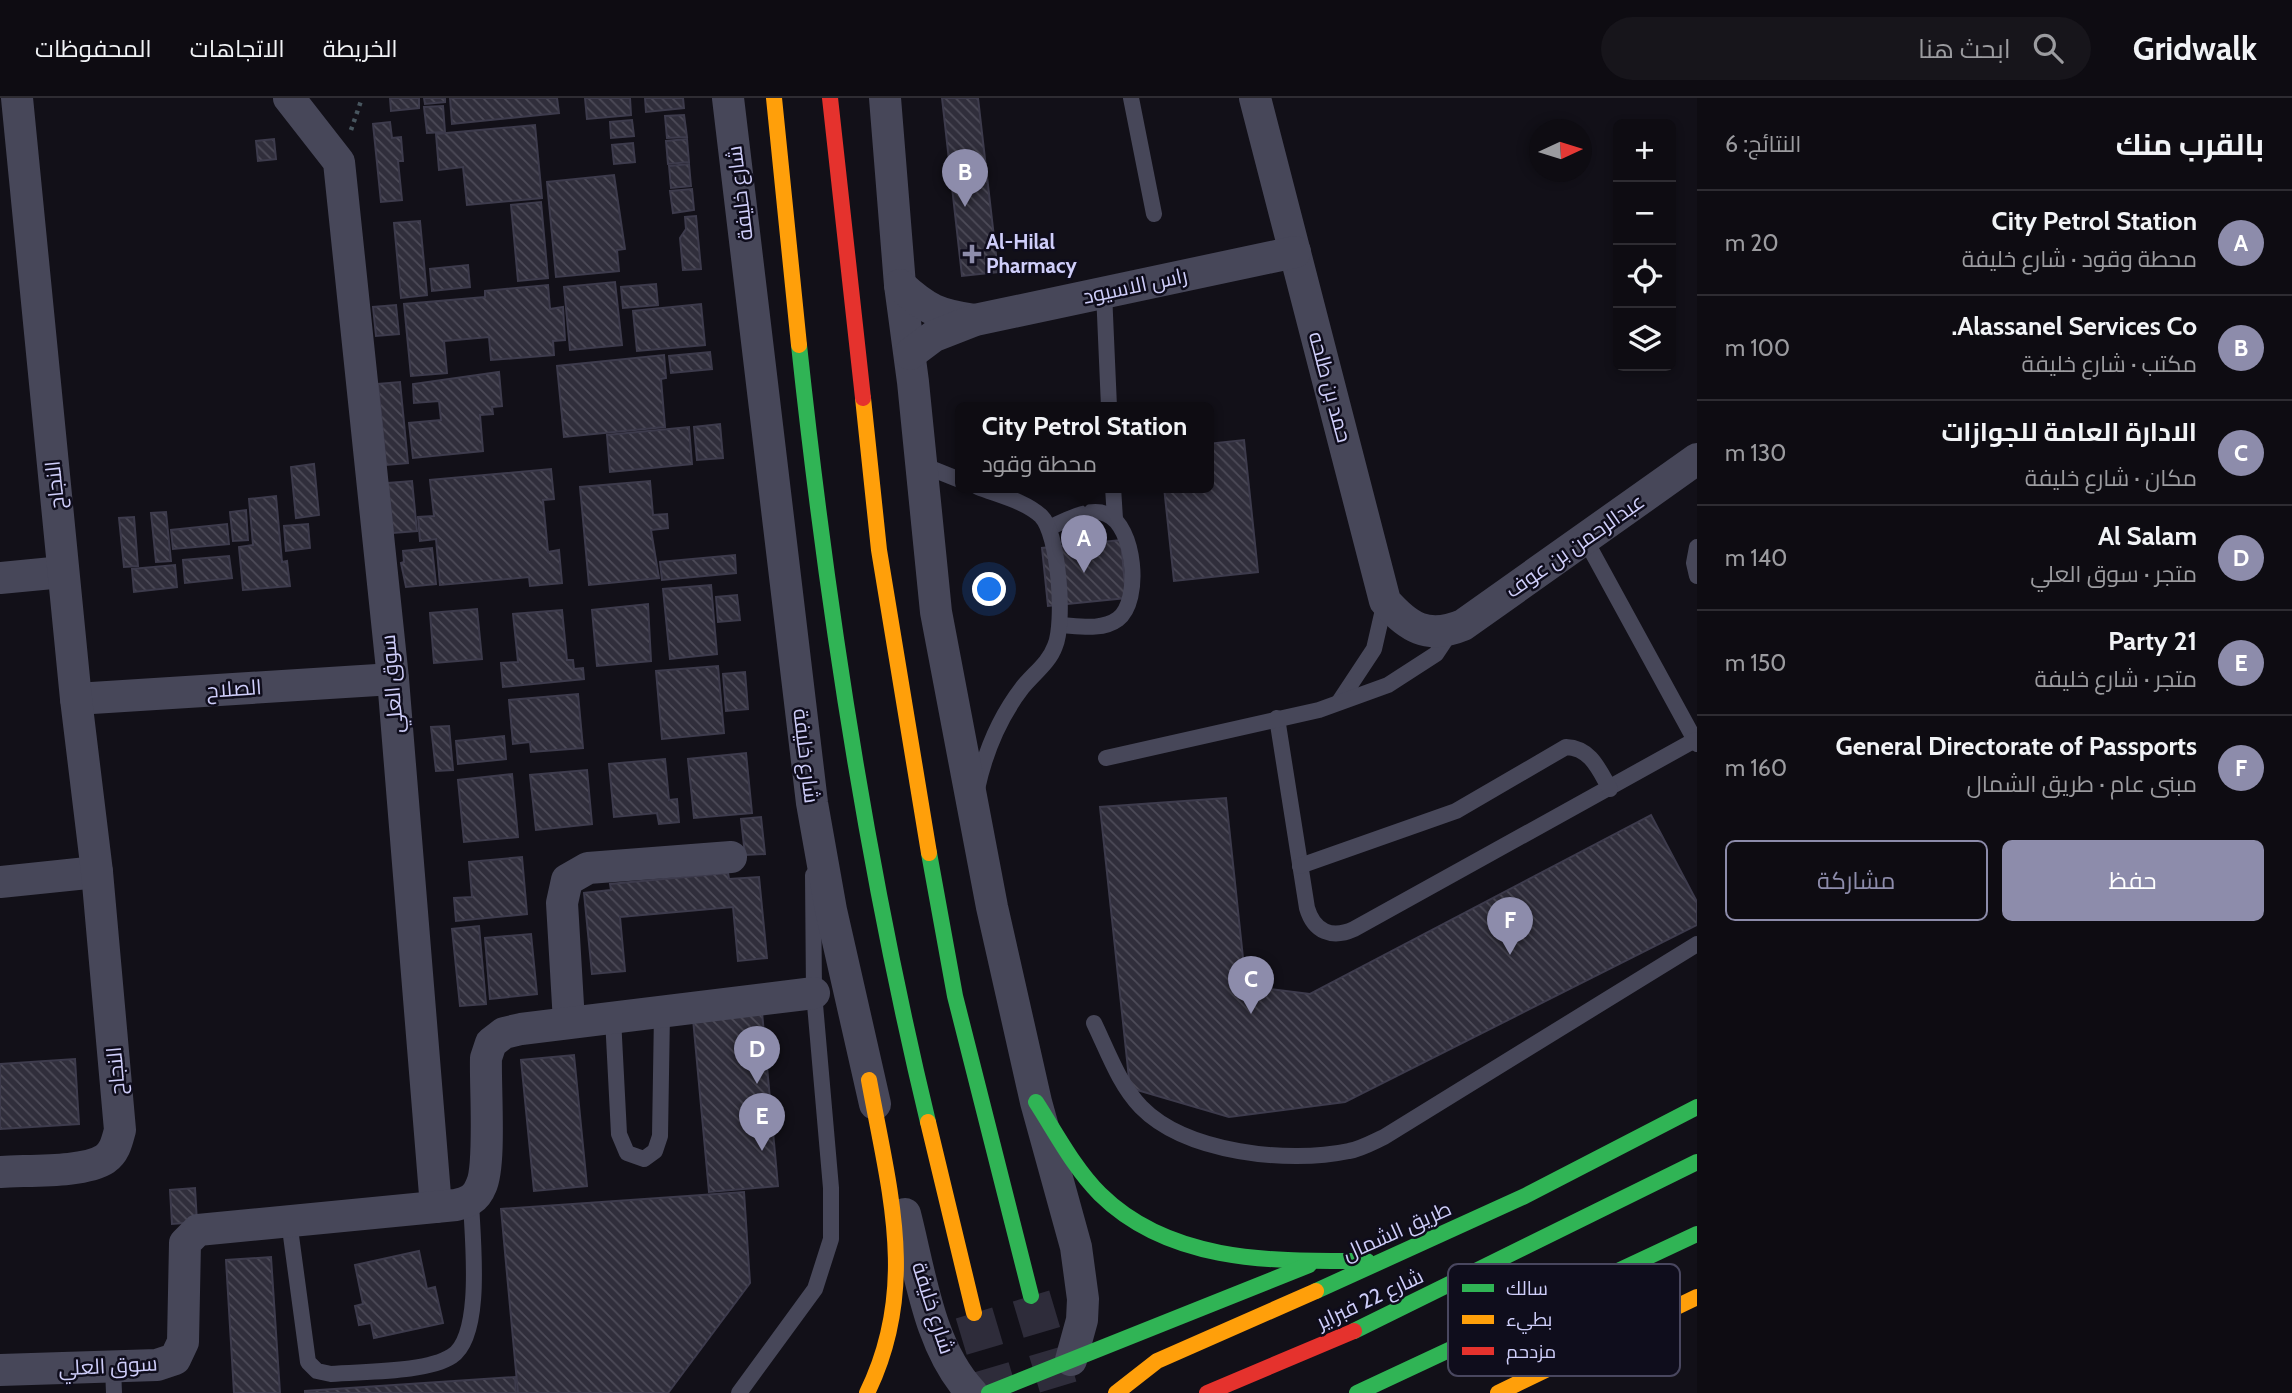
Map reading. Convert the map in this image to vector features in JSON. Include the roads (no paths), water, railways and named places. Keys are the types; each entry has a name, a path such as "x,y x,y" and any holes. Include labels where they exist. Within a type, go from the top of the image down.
{"main road":[{"name":"شارع خليفة","path":"774,98 809,455 857,788 900,1008 974,1313"},
{"path":"830,98 879,550 917,783 954,996 1031,1296"},
{"path":"867,1393 877,1378 892,1340 897,1303 888,1193 869,1080"},
{"path":"1036,1102 1076,1165 1101,1196 1133,1222 1175,1243 1204,1252 1318,1261 1386,1261"},
{"name":"طريق الشمال","path":"1116,1393 1157,1361 1386,1261 1525,1196 1697,1107"},
{"name":"شارع 22 فبراير","path":"1491,1264 1697,1162"},
{"path":"1634,1264 1692,1237"},
{"path":"989,1393 1068,1371 1318,1261"},
{"name":"شارع 22 فبراير","path":"1207,1393 1367,1326 1448,1286"},
{"path":"1680,1305 1697,1297"},
{"path":"1357,1393 1448,1351"},
{"path":"1151,1385 1157,1361"},
{"path":"1499,1393 1534,1376"}],"street":[{"name":"النجاح","path":"0,1172 90,1165 106,1158 116,1146 120,1115 17,98"},
{"name":"سوق العلي","path":"289,98 339,162 393,679 436,1207"},
{"name":"شارع خليفة","path":"728,98 812,803 831,910 869,1080 932,1317 951,1363 972,1393"},
{"path":"885,98 900,285 910,354 936,612 973,816 1036,1102 1076,1247 1081,1279 1082,1320 1068,1371"},
{"name":"حمد بن طلحه","path":"1255,98 1385,601"},
{"name":"راس الاسيود","path":"910,354 934,336 975,320 1295,252"},
{"name":"راس الاسيود","path":"900,285 924,307 943,315 975,320"},
{"name":"عبدالرحمن بن عوف","path":"1452,630 1697,460"},
{"path":"0,578 63,572"},
{"path":"1385,601 1405,624 1427,631 1452,630"},
{"name":"الصلاح","path":"76,698 393,679"},
{"path":"569,1022 562,903 567,880 576,872 587,868 731,857"},
{"path":"0,882 97,872"},
{"path":"471,1201 482,1185 485,1058 491,1043 504,1032 814,993"},
{"name":"سوق العلي","path":"0,1370 114,1380 166,1364 180,1351 184,1252 190,1235 207,1228 436,1207 471,1201"}],"lane":[{"path":"1130,98 1154,214"},
{"path":"1104,292 1109,402"},
{"path":"919,463 955,478"},
{"path":"973,816 981,770 998,727 1022,687 1051,654 1060,625 1054,544 1049,528 1030,508 993,493"},
{"path":"1060,625 1108,625 1116,621 1129,606 1132,588 1127,536 1115,519 1113,493"},
{"path":"1049,528 1096,512 1115,519"},
{"path":"1277,718 1311,920 1319,929 1331,934 1344,934 1696,742 1585,539"},
{"path":"1697,547 1694,563 1697,576"},
{"path":"1339,702 1374,649 1385,601"},
{"path":"1106,758 1319,710 1388,685 1436,654 1452,630"},
{"path":"1300,866 1456,811 1566,747 1575,747 1591,756 1610,789"},
{"path":"739,1393 815,1289 831,1239 832,1213 814,993 812,803"},
{"path":"1094,1023 1123,1083 1155,1120 1175,1132 1222,1147 1272,1156 1350,1151 1384,1137 1697,944"},
{"path":"613,1018 619,1134 627,1153 644,1159 655,1151 660,1136 662,1013"},
{"path":"289,1221 309,1362 317,1371 331,1374 427,1365 453,1355 466,1338 469,1327 472,1315 471,1201"}],"tunnel":[{"path":"1031,1296 1060,1393"},
{"path":"974,1313 998,1393"}],"place":[{"name":"Alassanel Services Co.","path":"965,207"},
{"name":"Al-Hilal Pharmacy","path":"972,254"},
{"name":"City Petrol Station","path":"1084,573"},
{"name":"General Directorate of Passports","path":"1510,955"},
{"name":"الادارة العامة للجوازات","path":"1251,1014"},
{"name":"Al Salam","path":"757,1084"},
{"name":"Party 21","path":"762,1151"}]}
